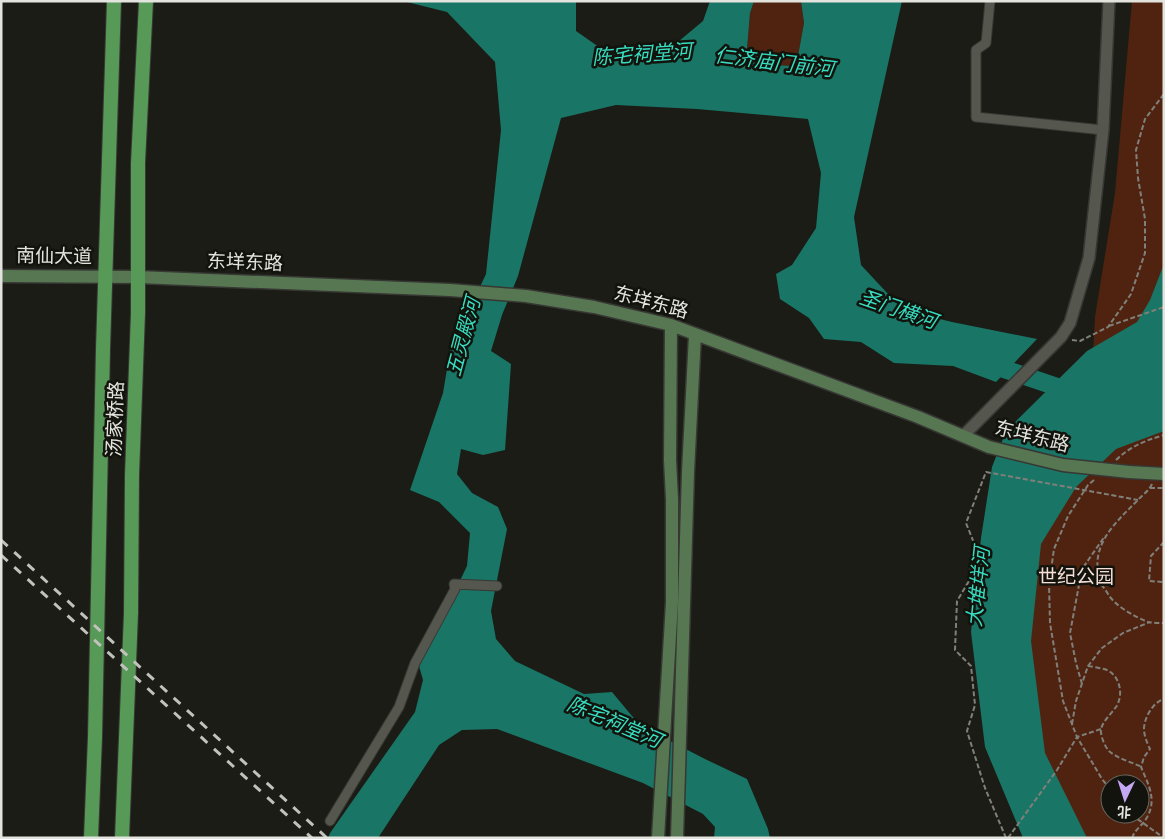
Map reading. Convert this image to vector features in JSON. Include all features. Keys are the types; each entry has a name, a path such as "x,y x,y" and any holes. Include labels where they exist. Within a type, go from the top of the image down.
{"main road":[{"name":"汤家桥路","path":"91,838 114,3"},
{"name":"汤家桥路","path":"122,838 131,613 132,475 138,314 138,163 146,4"},
{"name":"南仙大道","path":"1,276 106,277"},
{"name":"东垟东路","path":"106,277 450,290 526,296 594,307 671,325 918,418 989,447 1063,465 1161,474"},
{"path":"658,838 672,602 671,325"},
{"path":"677,838 688,472 695,335"}],"street":[{"path":"990,1 986,43 976,50 976,117 1103,130"},
{"path":"963,436 1061,338 1070,323 1089,258 1103,130 1109,1"},
{"path":"330,821 399,706 415,663 455,589 454,584 497,586"}],"path":[{"path":"1108,327 1130,294 1145,254 1146,219 1138,178 1136,150 1145,119 1164,94"},
{"path":"1061,338 1080,341 1108,327 1164,307"},
{"path":"1114,461 1128,450 1147,440 1164,435"},
{"path":"1101,729 1077,738 1057,770 1007,838 985,788 967,731 975,704 971,666 955,650 957,600 969,581 974,543 966,523 986,472 1138,500"},
{"path":"1082,684 1070,633 1082,569 1108,532 1161,474"},
{"path":"1095,479 1088,485 1068,516 1054,549 1049,584 1050,623 1063,701 1077,738 1100,776"},
{"path":"1150,488 1164,488"},
{"path":"1108,532 1100,548 1097,564 1100,581 1110,598 1123,609 1150,622 1164,623"},
{"path":"1164,542 1151,556 1149,581 1164,582"},
{"path":"1072,726 1076,701 1088,666 1102,648 1123,633 1150,622"},
{"path":"1088,666 1108,671 1117,679 1120,690 1118,705 1101,729 1101,736 1107,750 1141,766"},
{"path":"1144,774 1141,766 1150,749 1143,728 1150,710 1159,700 1164,699"},
{"path":"1150,788 1152,805 1150,810"},
{"path":"1132,838 1141,824"},
{"path":"1146,824 1164,838"}],"green space":[{"path":"754,1 801,1 804,23 798,56 793,66 774,65 747,49 750,13"},
{"name":"世纪公园","path":"1132,1 1164,1 1164,838 1025,838 987,555 1092,374 1095,317 1115,193"}],"water":[{"path":"403,1 576,1 576,31 606,52 660,57 703,21 710,1 754,1 750,13 747,49 774,65 793,66 798,56 804,23 801,1 902,1 854,217 861,265 903,310 1037,339 996,382 953,366 894,363 861,342 824,339 809,318 780,299 776,274 792,265 816,228 821,173 808,119 697,109 616,105 561,118 518,276 502,315 491,351 511,364 505,450 483,455 461,449 457,474 472,493 498,507 507,529 491,611 496,639 515,661 584,694 612,692 643,727 747,779 770,838 714,838 715,827 703,814 643,783 497,729 462,730 439,745 378,838 328,838 415,712 423,680 419,666 467,566 470,533 439,502 410,490 443,393 450,351 486,274 501,130 495,62 447,12"},
{"name":"大堆垟河","path":"1164,264 1164,431 1116,449 1076,487 1041,544 1031,641 1045,753 1087,838 1023,838 985,747 971,632 981,538 992,467 1006,431 1087,351 1137,322 1150,300"}],"waterway":[{"name":"圣门横河","path":"986,363 1075,393"}],"railway":[{"path":"1,540 327,838"},
{"path":"1,555 312,838"}],"water label":[{"name":"陈宅祠堂河","path":"642,55"},
{"name":"仁济庙门前河","path":"774,63"},
{"name":"五灵殿河","path":"464,337"},
{"name":"陈宅祠堂河","path":"614,723"}]}
